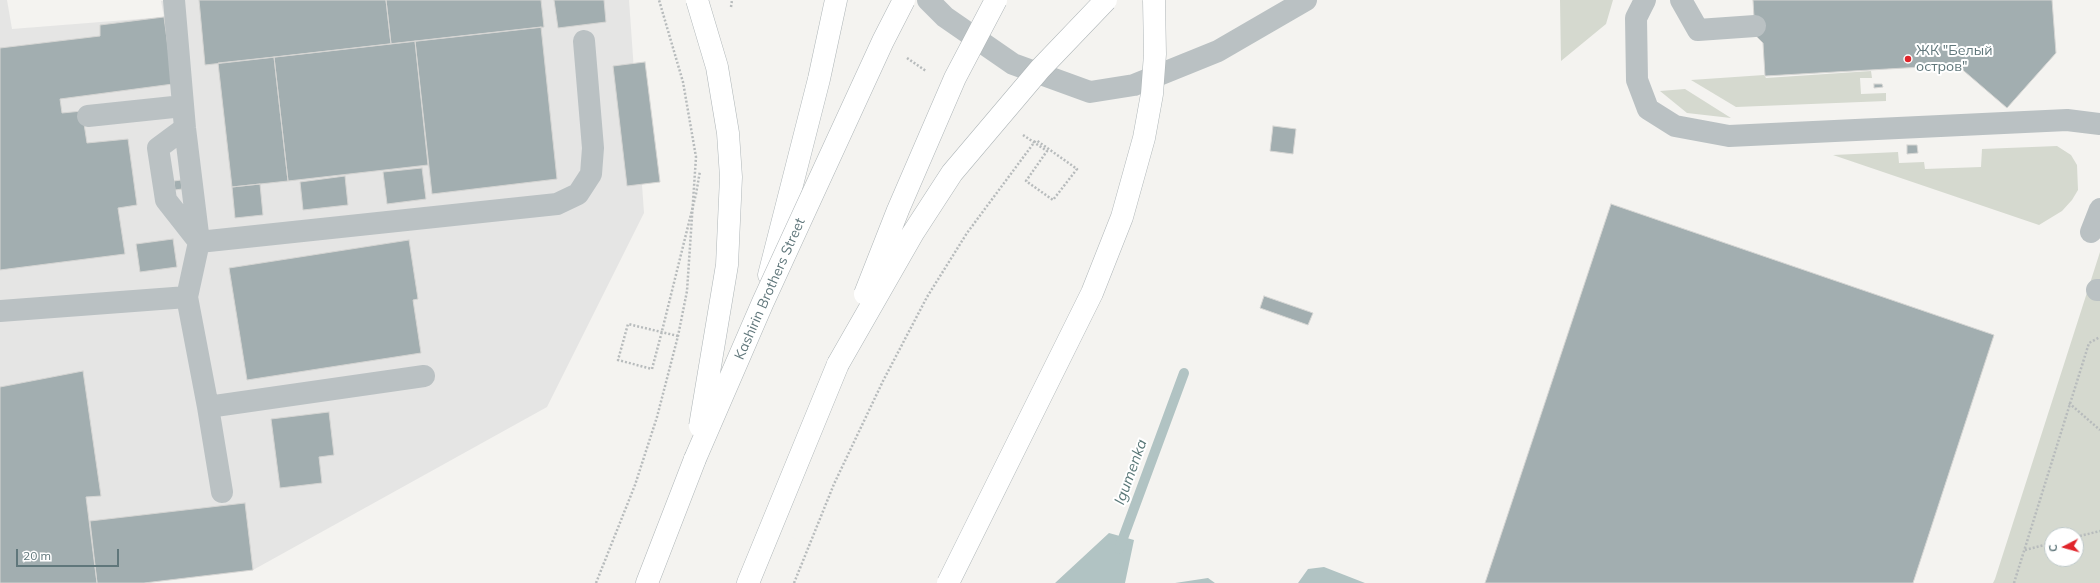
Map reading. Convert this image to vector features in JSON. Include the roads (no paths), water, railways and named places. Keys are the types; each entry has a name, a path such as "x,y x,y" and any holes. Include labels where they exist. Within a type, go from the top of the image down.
{"main road":[{"path":"695,459 727,266 730,177 728,133 717,67 697,0"},
{"path":"763,302 819,79 836,0"},
{"name":"Kashirin Brothers Street","path":"647,583 695,459 763,302 883,41 904,0"},
{"path":"748,583 838,364 898,210 946,99 982,25 996,0"},
{"path":"838,364 913,233 952,173 1040,69 1106,0"},
{"path":"948,583 1092,293 1122,217 1144,138 1152,94 1155,54 1154,0"}],"street":[{"path":"174,0 185,128 199,242 187,297 208,407 222,492"},
{"path":"928,0 945,17 1013,64 1090,92 1134,85 1218,50 1306,0"},
{"path":"1645,0 1636,18 1637,80 1648,109 1675,126 1729,136 2067,120 2100,124"},
{"path":"1681,0 1698,30 1754,26"},
{"path":"199,242 557,204 578,194 591,174 593,148 584,41"},
{"path":"88,116 183,106"},
{"path":"185,128 158,148 166,200 199,242"},
{"path":"2091,232 2100,209"},
{"path":"0,311 187,297"},
{"path":"208,407 424,376"}],"waterway":[{"name":"Igumenka","path":"1119,549 1184,373"}],"place":[{"name":"ЖК \"Белый остров\"","path":"1908,59"}]}
